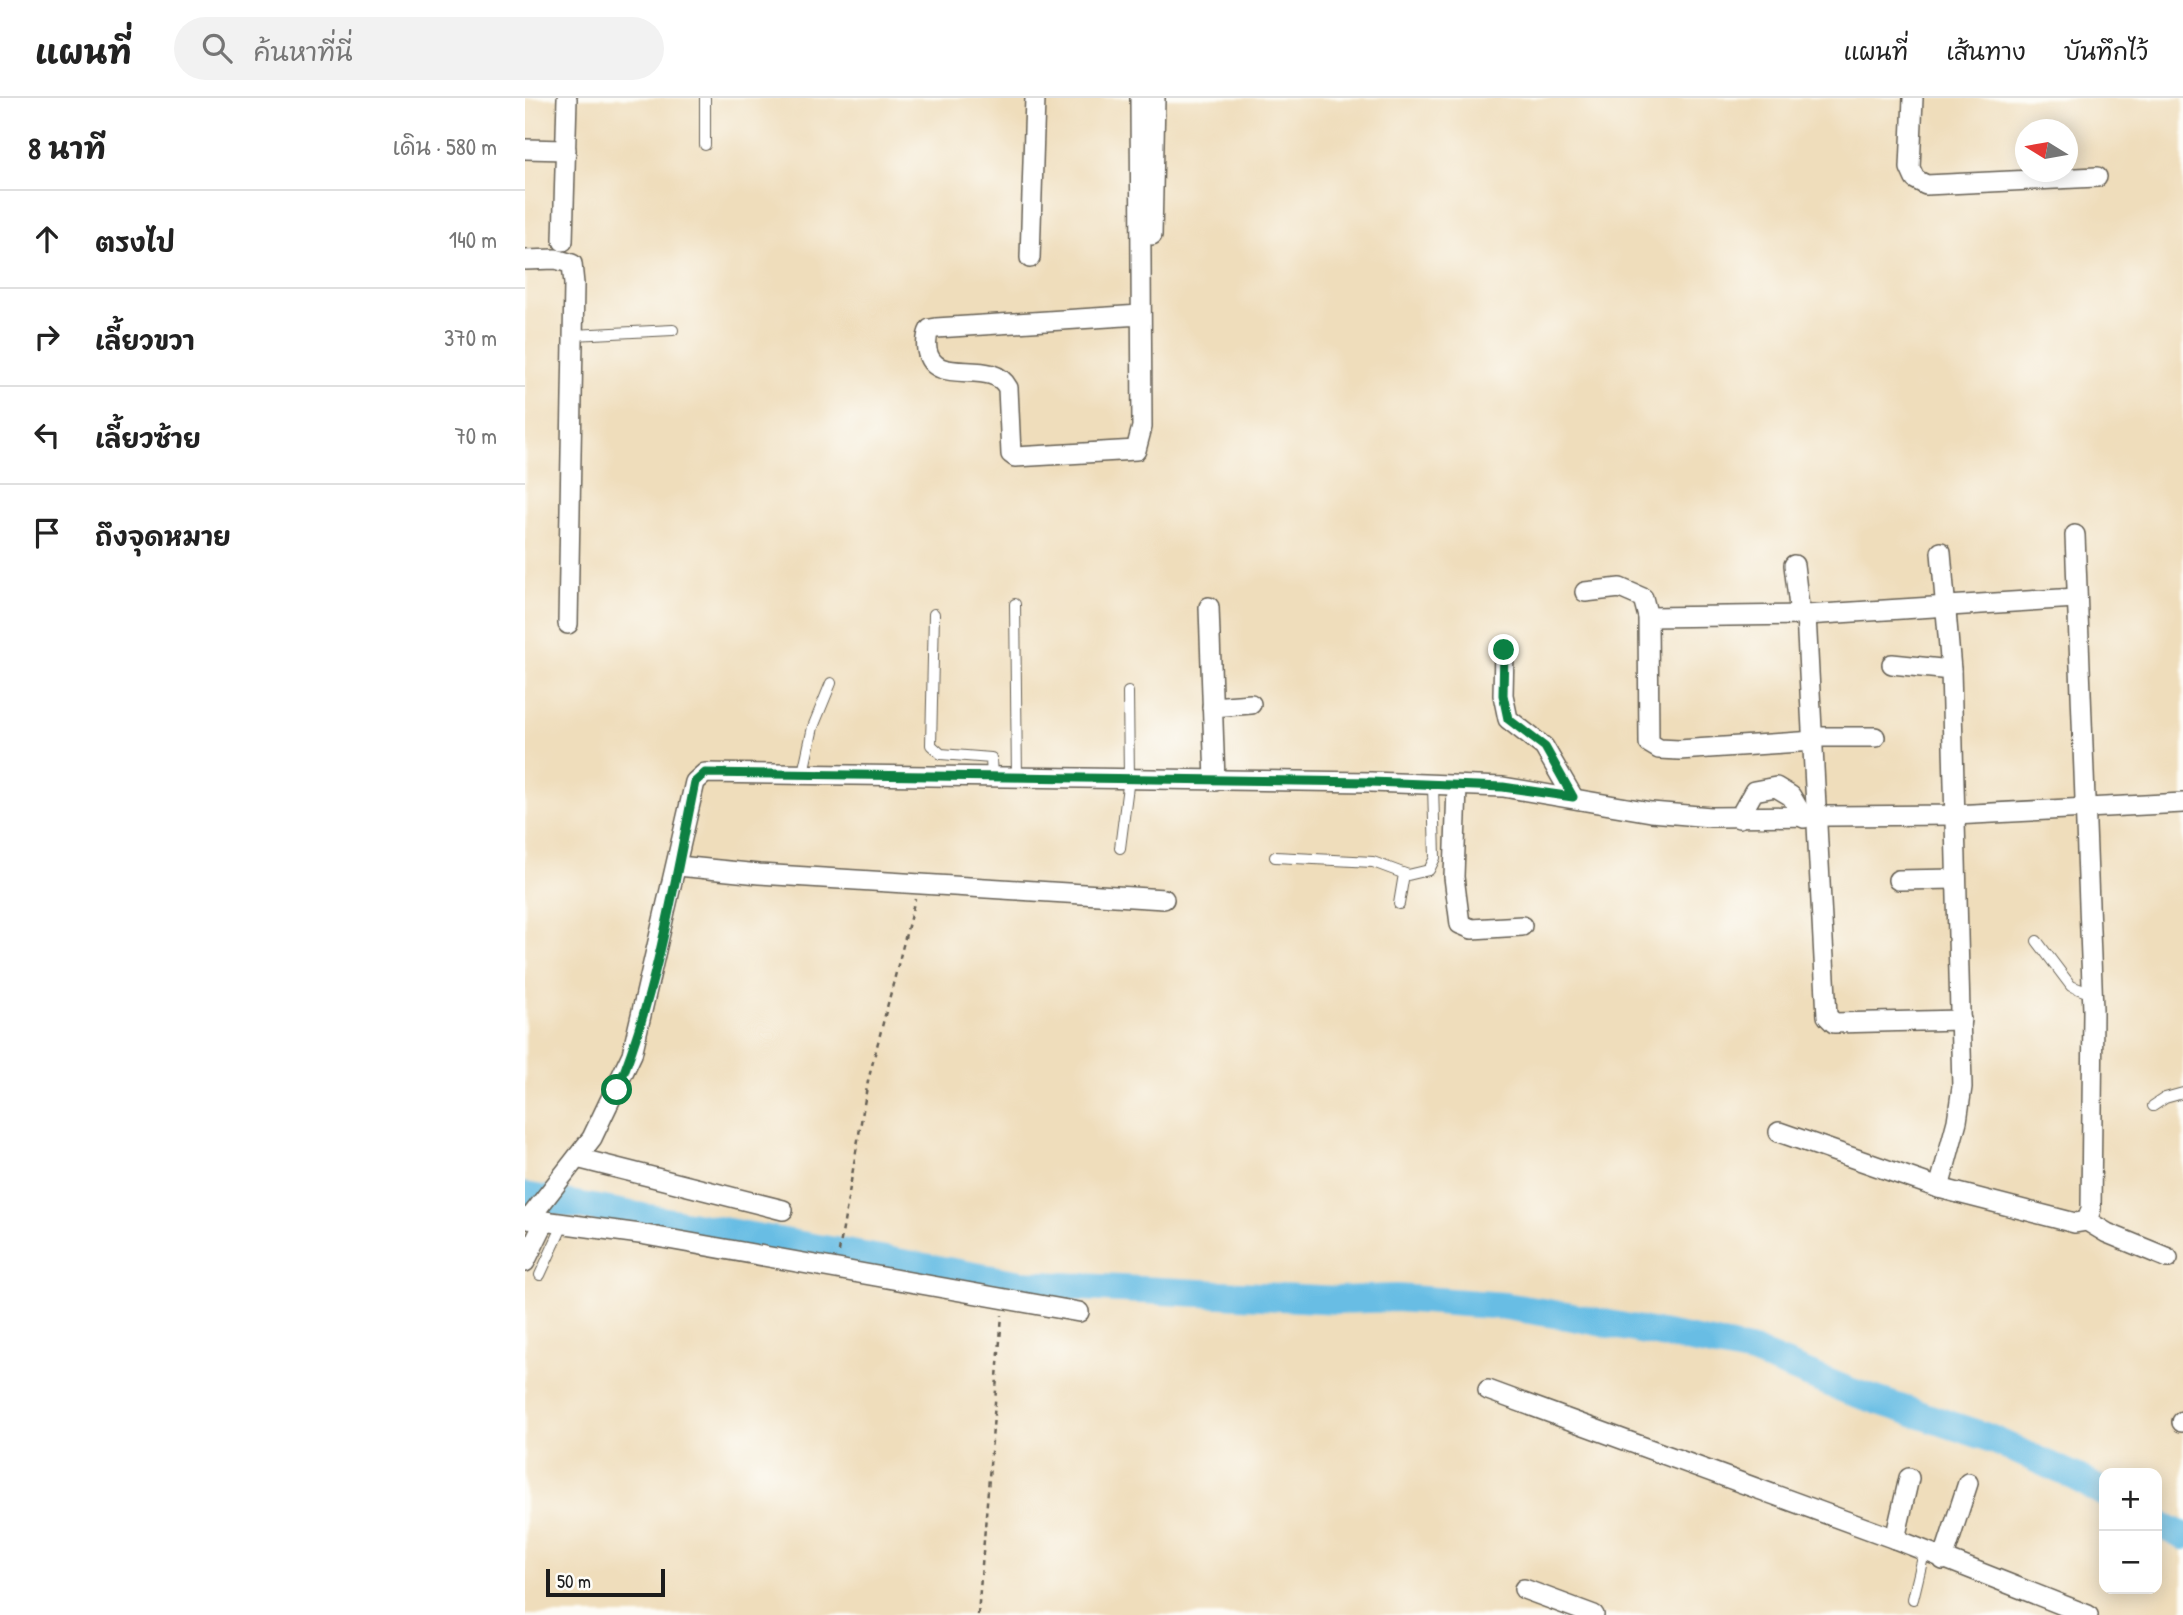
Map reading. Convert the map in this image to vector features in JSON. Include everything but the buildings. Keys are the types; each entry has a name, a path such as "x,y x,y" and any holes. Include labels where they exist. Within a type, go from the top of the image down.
{"street":[{"path":"563,241 567,98"},
{"path":"1030,258 1035,98"},
{"path":"1140,98 1142,428 1139,444 1133,452 1015,457 1011,454 1008,388 1004,380 989,374 939,369 931,363 927,351 926,336 930,329 1140,315"},
{"path":"1151,253 1155,98"},
{"path":"1913,98 1910,168 1915,179 1926,185 2098,177"},
{"path":"525,149 566,150"},
{"path":"525,260 556,258 572,264 568,624"},
{"path":"2075,535 2092,993 2091,1209 2087,1221"},
{"path":"1939,1188 1957,1121 1962,1087 1951,670 1941,552"},
{"path":"1794,565 1803,615 1814,739 1811,817 1827,1016 1834,1023 1961,1020"},
{"path":"1585,592 1620,588 1643,598 1648,617 1649,743 1659,749 1679,750 1875,737"},
{"path":"1648,617 1803,615 2076,598"},
{"path":"1209,607 1215,781"},
{"path":"1504,650 1503,695 1508,719 1545,747 1573,797"},
{"path":"1892,664 1951,670"},
{"path":"1212,708 1251,704"},
{"path":"525,1262 540,1218 598,1126 632,1054 678,866 695,782 700,776 713,771 1503,787 1651,811 1739,818 2084,811 2183,803"},
{"path":"1457,786 1454,877 1460,924 1472,929 1522,926"},
{"path":"1739,818 1753,791 1776,787 1791,796 1811,817"},
{"path":"678,866 785,876 1164,899"},
{"path":"1898,880 1957,879"},
{"path":"1779,1132 1939,1188 2075,1223 2087,1221 2107,1233 2168,1258"},
{"path":"577,1158 783,1210"},
{"path":"540,1218 1079,1312"},
{"path":"1488,1391 1895,1539 1924,1553 2088,1615"},
{"path":"1895,1539 1909,1478"},
{"path":"1943,1560 1968,1483"},
{"path":"1524,1589 1594,1615"}],"lane":[{"path":"705,98 705,145"},
{"path":"573,335 673,330"},
{"path":"1015,604 1017,778"},
{"path":"934,614 931,745 941,754 991,758 992,778"},
{"path":"803,773 813,727 831,683"},
{"path":"1120,848 1129,778 1128,692"},
{"path":"1275,857 1373,862 1403,873 1419,873 1433,865 1433,785"},
{"path":"1399,904 1403,873"},
{"path":"2037,941 2071,986 2092,993"},
{"path":"2153,1106 2183,1093"},
{"path":"540,1218 540,1275"},
{"path":"1913,1599 1924,1553"}],"path":[{"path":"841,1240 868,1081 915,897"},
{"path":"978,1615 1002,1298"}],"waterway":[{"path":"525,1196 1021,1284 1339,1300 1396,1298 1505,1306 1573,1317 1753,1352 1849,1391 1987,1437 2099,1490"},
{"path":"2162,1526 2183,1536"}],"route":[{"path":"617,1090 632,1054 647,996 695,782 705,773 713,771 1371,782 1503,787 1573,797 1545,747 1508,719 1503,695 1504,650"}]}
